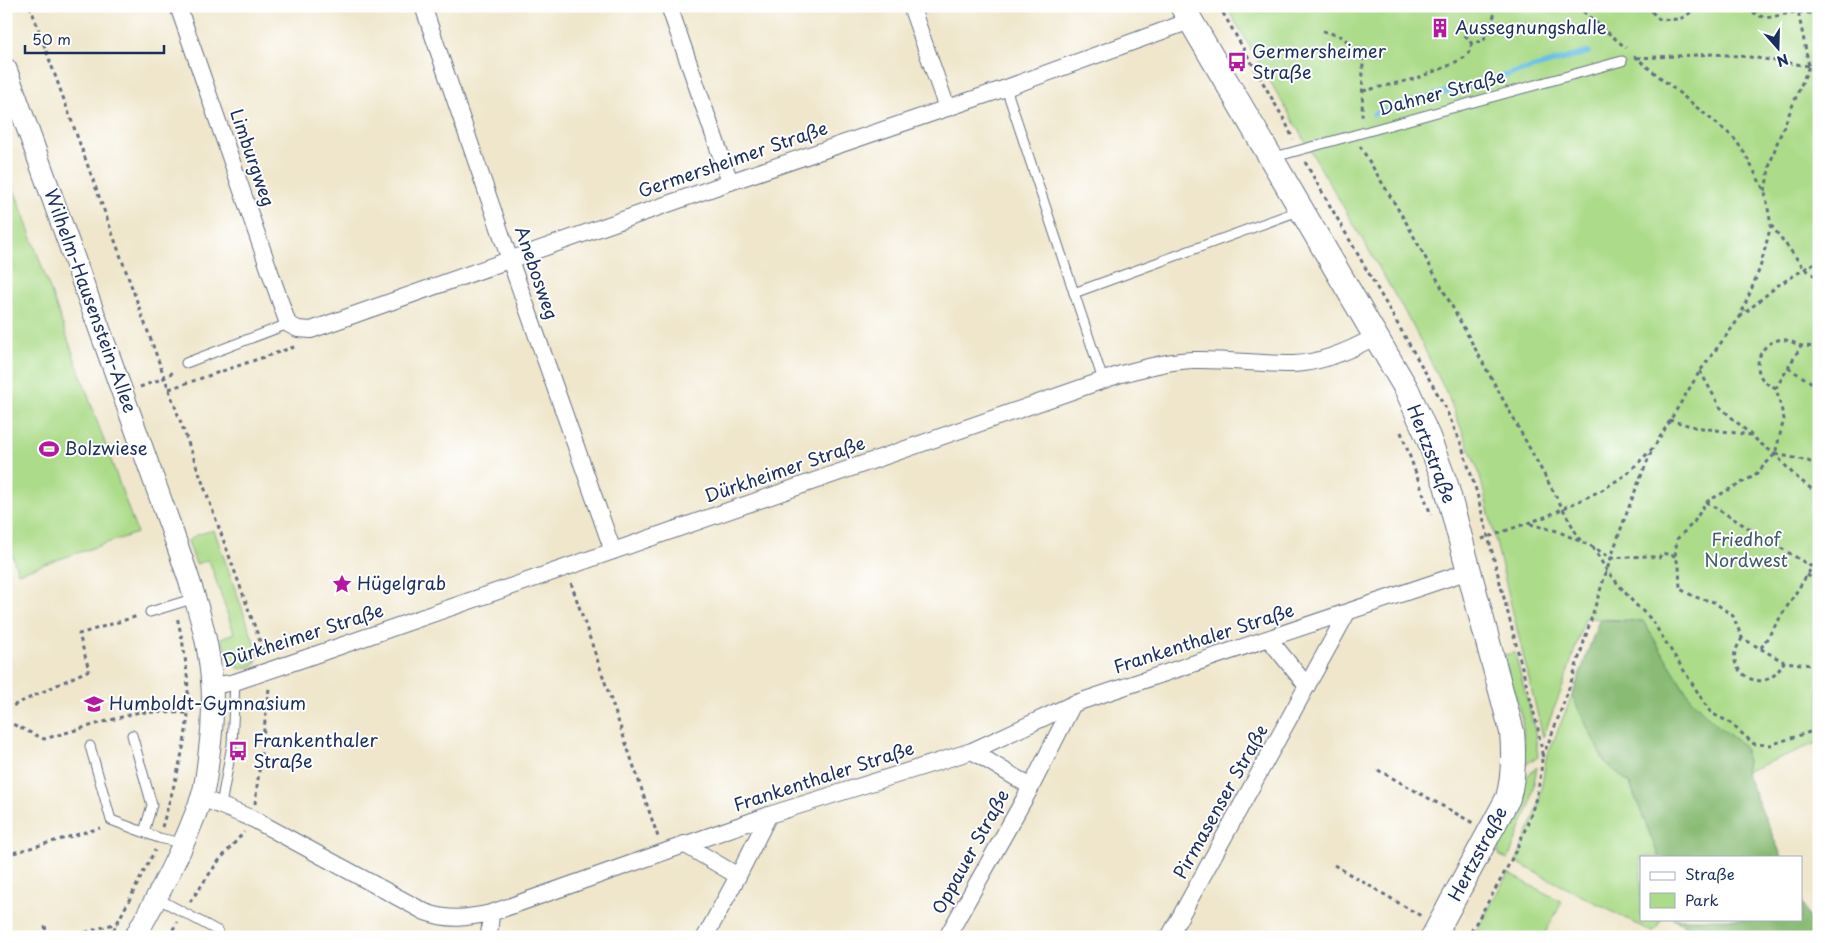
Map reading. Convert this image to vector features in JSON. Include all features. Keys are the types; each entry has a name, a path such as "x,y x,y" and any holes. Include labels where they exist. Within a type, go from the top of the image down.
{"main road":[{"name":"Hertzstraße","path":"1186,14 1406,390 1428,437 1446,485 1512,732 1514,755 1513,781 1508,798 1491,833 1436,931"}],"street":[{"name":"Limburgweg","path":"178,6 288,324"},
{"name":"Anebosweg","path":"423,6 613,551"},
{"path":"669,6 730,182"},
{"path":"911,6 947,108"},
{"name":"Germersheimer Straße","path":"311,330 730,182 1006,88 1186,14"},
{"name":"Wilhelm-Hausenstein-Allee","path":"6,69 196,598 204,627 213,686 211,741 212,801 183,844 157,898 135,937"},
{"path":"288,324 298,329 311,330"},
{"name":"Dürkheimer Straße","path":"213,686 235,682 567,568 1103,380 1166,362 1215,359 1294,364 1315,361 1362,344 1376,336"},
{"name":"Frankenthaler Straße","path":"212,801 253,819 425,912 439,918 453,919 491,912 663,851 972,750 1073,704 1469,571"},
{"name":"Pirmasenser Straße","path":"1169,937 1347,613"},
{"path":"1269,639 1307,686"},
{"name":"Oppauer Straße","path":"947,937 1031,787 1073,704"},
{"name":"Oppauer Straße","path":"972,750 1031,787"},
{"path":"705,937 769,816"},
{"path":"684,844 738,876"},
{"path":"489,937 491,912"}],"lane":[{"name":"Dahner Straße","path":"1271,158 1622,61"},
{"path":"1006,88 1103,380"},
{"path":"1074,293 1301,210"},
{"path":"186,363 288,324"},
{"path":"150,612 196,598"},
{"path":"212,801 232,745 235,682"},
{"path":"132,735 152,805 144,832"},
{"path":"90,746 111,820 159,838 183,844"},
{"path":"157,898 218,932"}],"path":[{"path":"30,6 250,610 269,670 270,687 253,819 242,835 217,863 183,912 169,937"},
{"path":"1219,6 1286,123 1298,150"},
{"path":"1363,91 1414,79 1446,67 1467,56 1472,44 1484,40 1495,13 1494,6"},
{"path":"1576,6 1733,137 1744,152 1765,192 1771,225 1760,268 1740,317"},
{"path":"1646,6 1659,19 1677,20 1692,12 1694,6"},
{"path":"1747,6 1751,12 1764,18 1798,12 1819,14"},
{"path":"1765,192 1770,164 1777,143 1809,66 1797,6"},
{"path":"1323,31 1343,37 1363,60 1363,91 1358,133 1363,152 1407,224 1581,542"},
{"path":"1465,35 1472,44"},
{"path":"1637,58 1716,54 1809,66 1819,65"},
{"path":"1809,66 1819,75"},
{"path":"1771,225 1804,268 1819,278"},
{"path":"1542,758 1557,724 1580,659 1629,506 1654,447 1700,371 1740,317 1777,286 1819,260"},
{"path":"170,389 306,343 311,330"},
{"path":"1776,388 1764,382 1757,369 1759,356 1767,346 1779,340 1790,341 1801,346 1819,347"},
{"path":"1801,346 1776,388 1784,419 1775,454 1754,476 1706,502 1694,522 1677,539 1675,556 1679,566 1680,589 1695,597 1714,602 1733,616 1742,638 1784,662 1811,665 1819,669"},
{"path":"1788,368 1819,387"},
{"path":"1700,371 1720,407 1775,454 1794,475 1819,495"},
{"path":"1670,420 1695,428 1751,435"},
{"path":"1398,424 1434,524"},
{"path":"1462,545 1529,523 1564,509 1602,490 1627,474 1654,447"},
{"path":"1775,454 1808,461 1819,466"},
{"path":"1706,502 1812,567"},
{"path":"1529,523 1556,531 1593,547 1611,558 1647,556 1660,558 1662,552 1675,556"},
{"path":"1593,547 1607,571 1634,603 1651,619 1712,713 1729,722 1754,744 1770,745 1819,729"},
{"path":"1761,648 1819,556"},
{"path":"567,568 663,851"},
{"path":"1807,575 1819,582"},
{"path":"6,709 89,670 78,634 150,612"},
{"path":"1742,638 1735,654 1737,668 1746,678 1757,681 1767,680 1777,673 1784,662"},
{"path":"110,937 135,890 159,838 175,783 188,713 188,683"},
{"path":"6,721 44,739 139,712 213,715"},
{"path":"1378,770 1491,833"},
{"path":"6,855 99,828 107,830"},
{"path":"1334,865 1436,931"},
{"path":"70,937 117,923"},
{"path":"45,926 47,937"}],"green space":[{"name":"Friedhof Nordwest","path":"1226,6 1819,6 1819,742 1745,772 1747,762 1744,746 1719,727 1690,698 1643,621 1585,618 1564,683 1543,737 1479,472 1448,396 1413,326"},
{"path":"6,166 137,533 18,573 6,536"},
{"path":"214,530 258,653 256,664 242,669 232,665 221,638 234,633 209,560 196,564 188,541 196,535"},
{"path":"1599,620 1643,621 1690,698 1719,727 1744,746 1747,762 1745,772 1782,856 1659,856 1630,784 1604,761 1572,696"},
{"path":"1515,653 1535,731 1538,756 1522,767 1524,746 1522,719 1503,655"},
{"path":"1572,696 1604,761 1630,784 1659,856 1640,856 1640,920 1661,920 1654,931 1648,930 1516,862 1538,808 1546,759"},
{"path":"1537,767 1530,805 1508,859 1500,856 1498,851 1499,838 1518,784"},
{"path":"1508,873 1562,902 1543,937 1473,937"},
{"path":"1802,903 1817,937 1705,937 1675,920 1802,920"}],"waterway":[{"path":"1374,114 1403,104 1589,52"}],"place":[{"name":"Aussegnungshalle","path":"1440,28"},
{"name":"Germersheimer Straße","path":"1237,62"},
{"name":"Bolzwiese","path":"49,449"},
{"name":"Hügelgrab","path":"342,584"},
{"name":"Humboldt-Gymnasium","path":"94,704"},
{"name":"Frankenthaler Straße","path":"238,751"}]}
